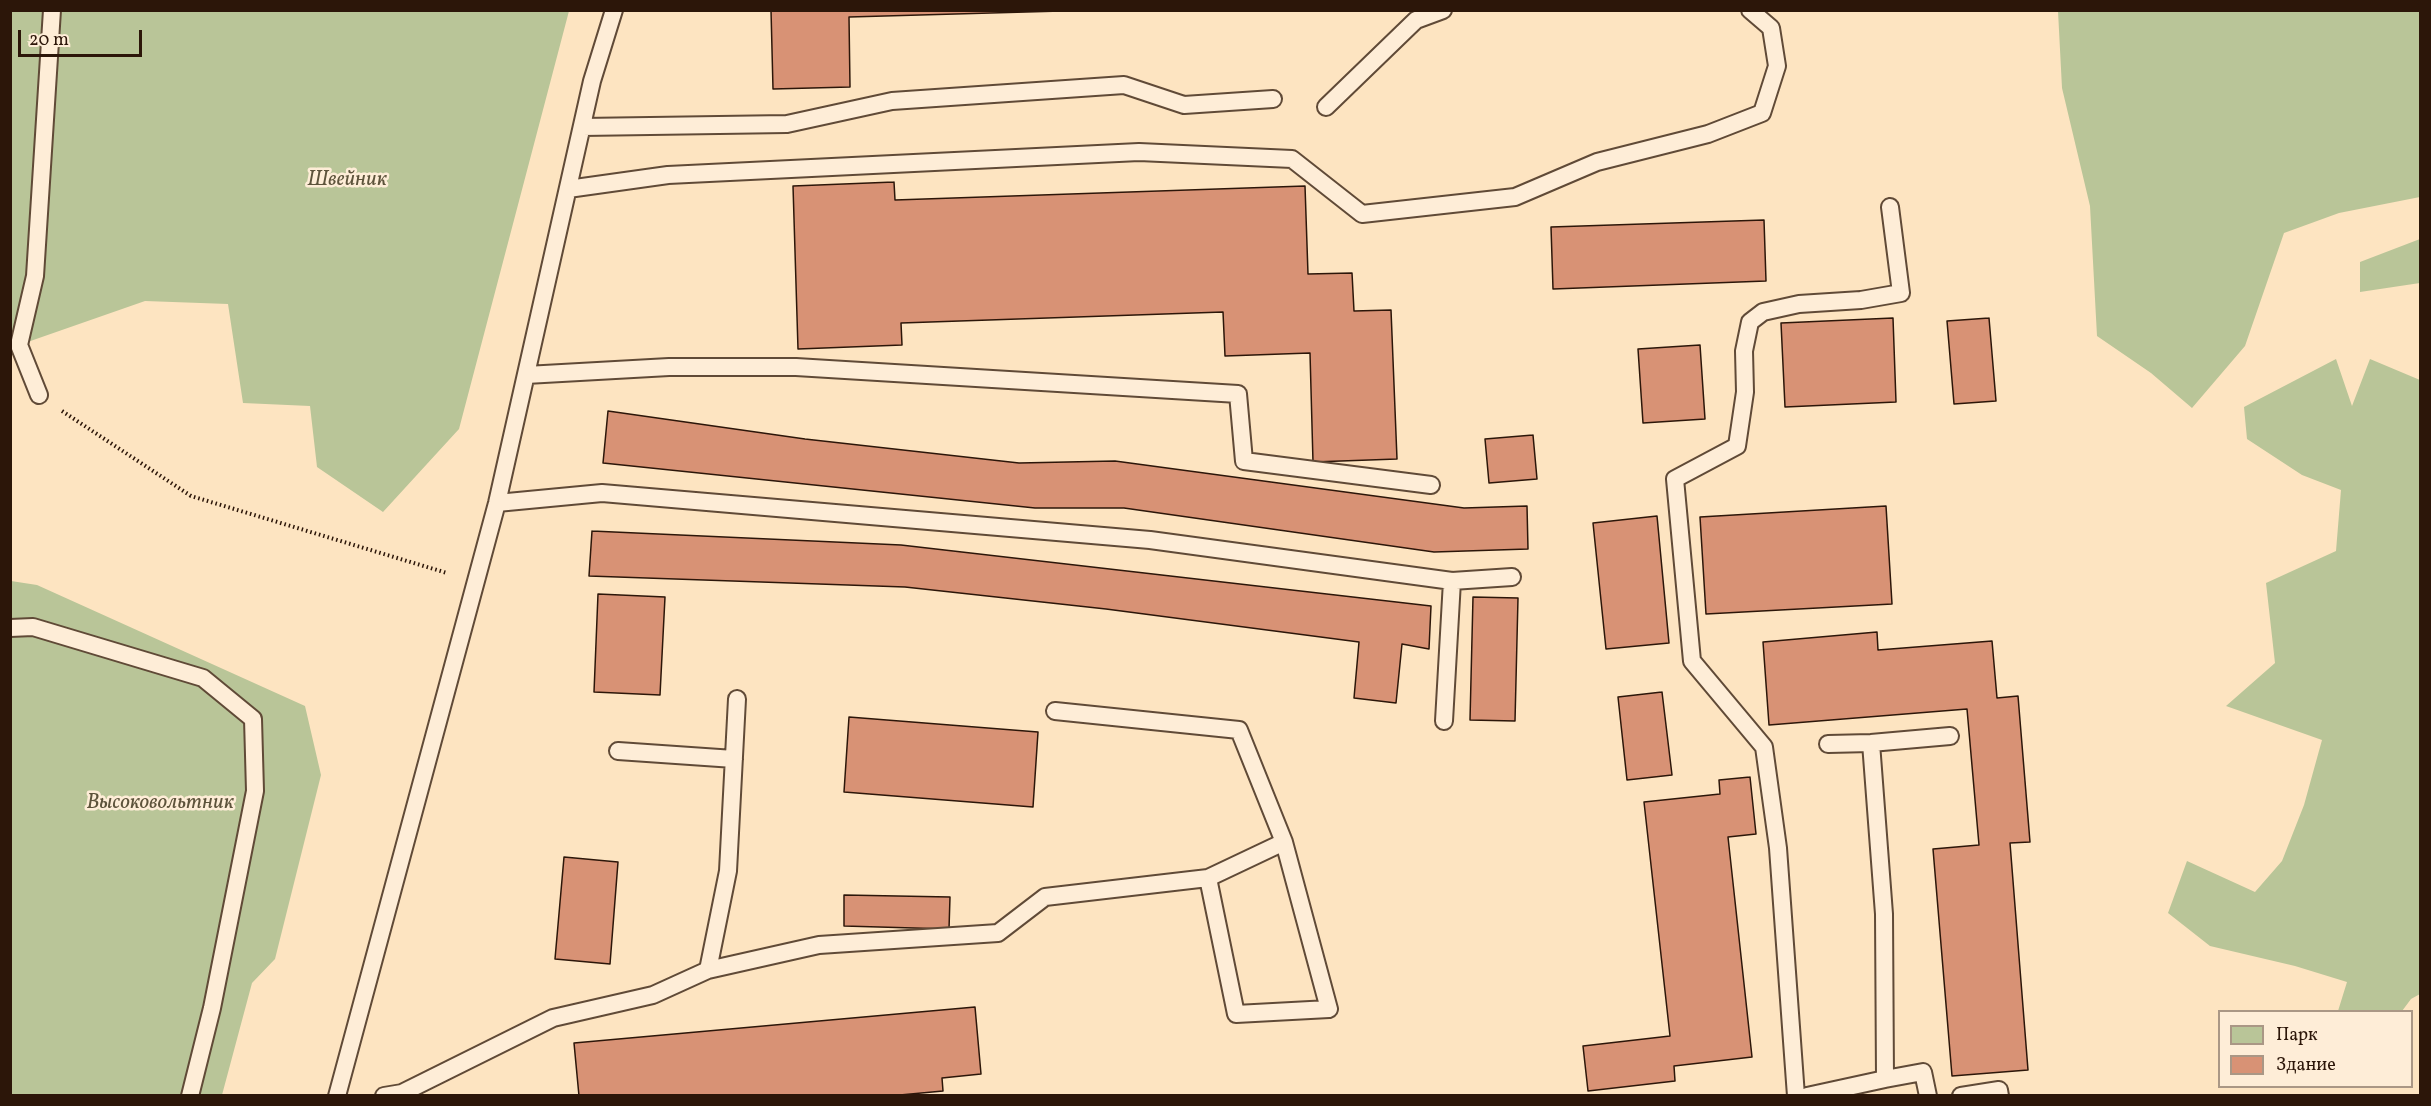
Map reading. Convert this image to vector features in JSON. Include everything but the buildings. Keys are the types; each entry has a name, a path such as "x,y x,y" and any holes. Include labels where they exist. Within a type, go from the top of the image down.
{"lane":[{"path":"39,395 19,345 35,276 52,10"},
{"path":"337,1095 497,503 592,81 614,10"},
{"path":"1326,107 1416,20 1443,10"},
{"path":"568,189 668,175 1139,152 1292,159 1362,213 1515,197 1598,162 1708,134 1762,112 1777,66 1771,28 1749,10"},
{"path":"582,127 787,124 892,101 1124,85 1184,105 1273,99"},
{"path":"1797,1095 1778,848 1764,747 1692,661 1675,479 1737,446 1744,392 1744,351 1750,322 1763,312 1799,304 1861,300 1900,293 1890,207"},
{"path":"526,375 669,367 796,367 1238,394 1244,461 1431,485"},
{"path":"497,503 602,493 1150,540 1452,581 1512,577"},
{"path":"1444,721 1452,581"},
{"path":"10,628 33,627 203,678 253,719 255,791 212,1008 190,1095"},
{"path":"708,970 728,871 737,699"},
{"path":"1055,711 1239,730 1284,842 1329,1009 1236,1014 1208,878"},
{"path":"1828,744 1872,743 1950,736"},
{"path":"1872,743 1884,914 1885,1079"},
{"path":"618,751 734,759"},
{"path":"384,1095 402,1093 553,1018 653,995 708,970 819,945 998,933 1045,897 1208,878 1284,842"},
{"path":"1807,1095 1923,1072 1928,1095"},
{"path":"1961,1095 1999,1090 2000,1095"}],"path":[{"path":"39,395 191,496 476,582"}],"green space":[{"name":"Швейник","path":"11,11 569,11 459,429 383,512 317,467 310,406 243,403 228,304 145,301 19,345 11,355"},
{"path":"2058,11 2420,11 2420,197 2339,213 2284,233 2245,346 2192,408 2151,373 2097,336 2090,206 2062,88"},
{"path":"2420,239 2420,283 2360,292 2360,262"},
{"path":"2336,359 2352,406 2370,359 2420,380 2420,994 2411,999 2403,1010 2338,1010 2347,982 2295,966 2210,946 2168,913 2187,861 2255,892 2282,861 2304,805 2322,740 2226,706 2275,663 2266,583 2336,551 2341,490 2302,475 2247,439 2244,407"},
{"name":"Высоковольтник","path":"11,581 37,585 305,706 321,775 275,959 252,983 222,1095 11,1096"}]}
